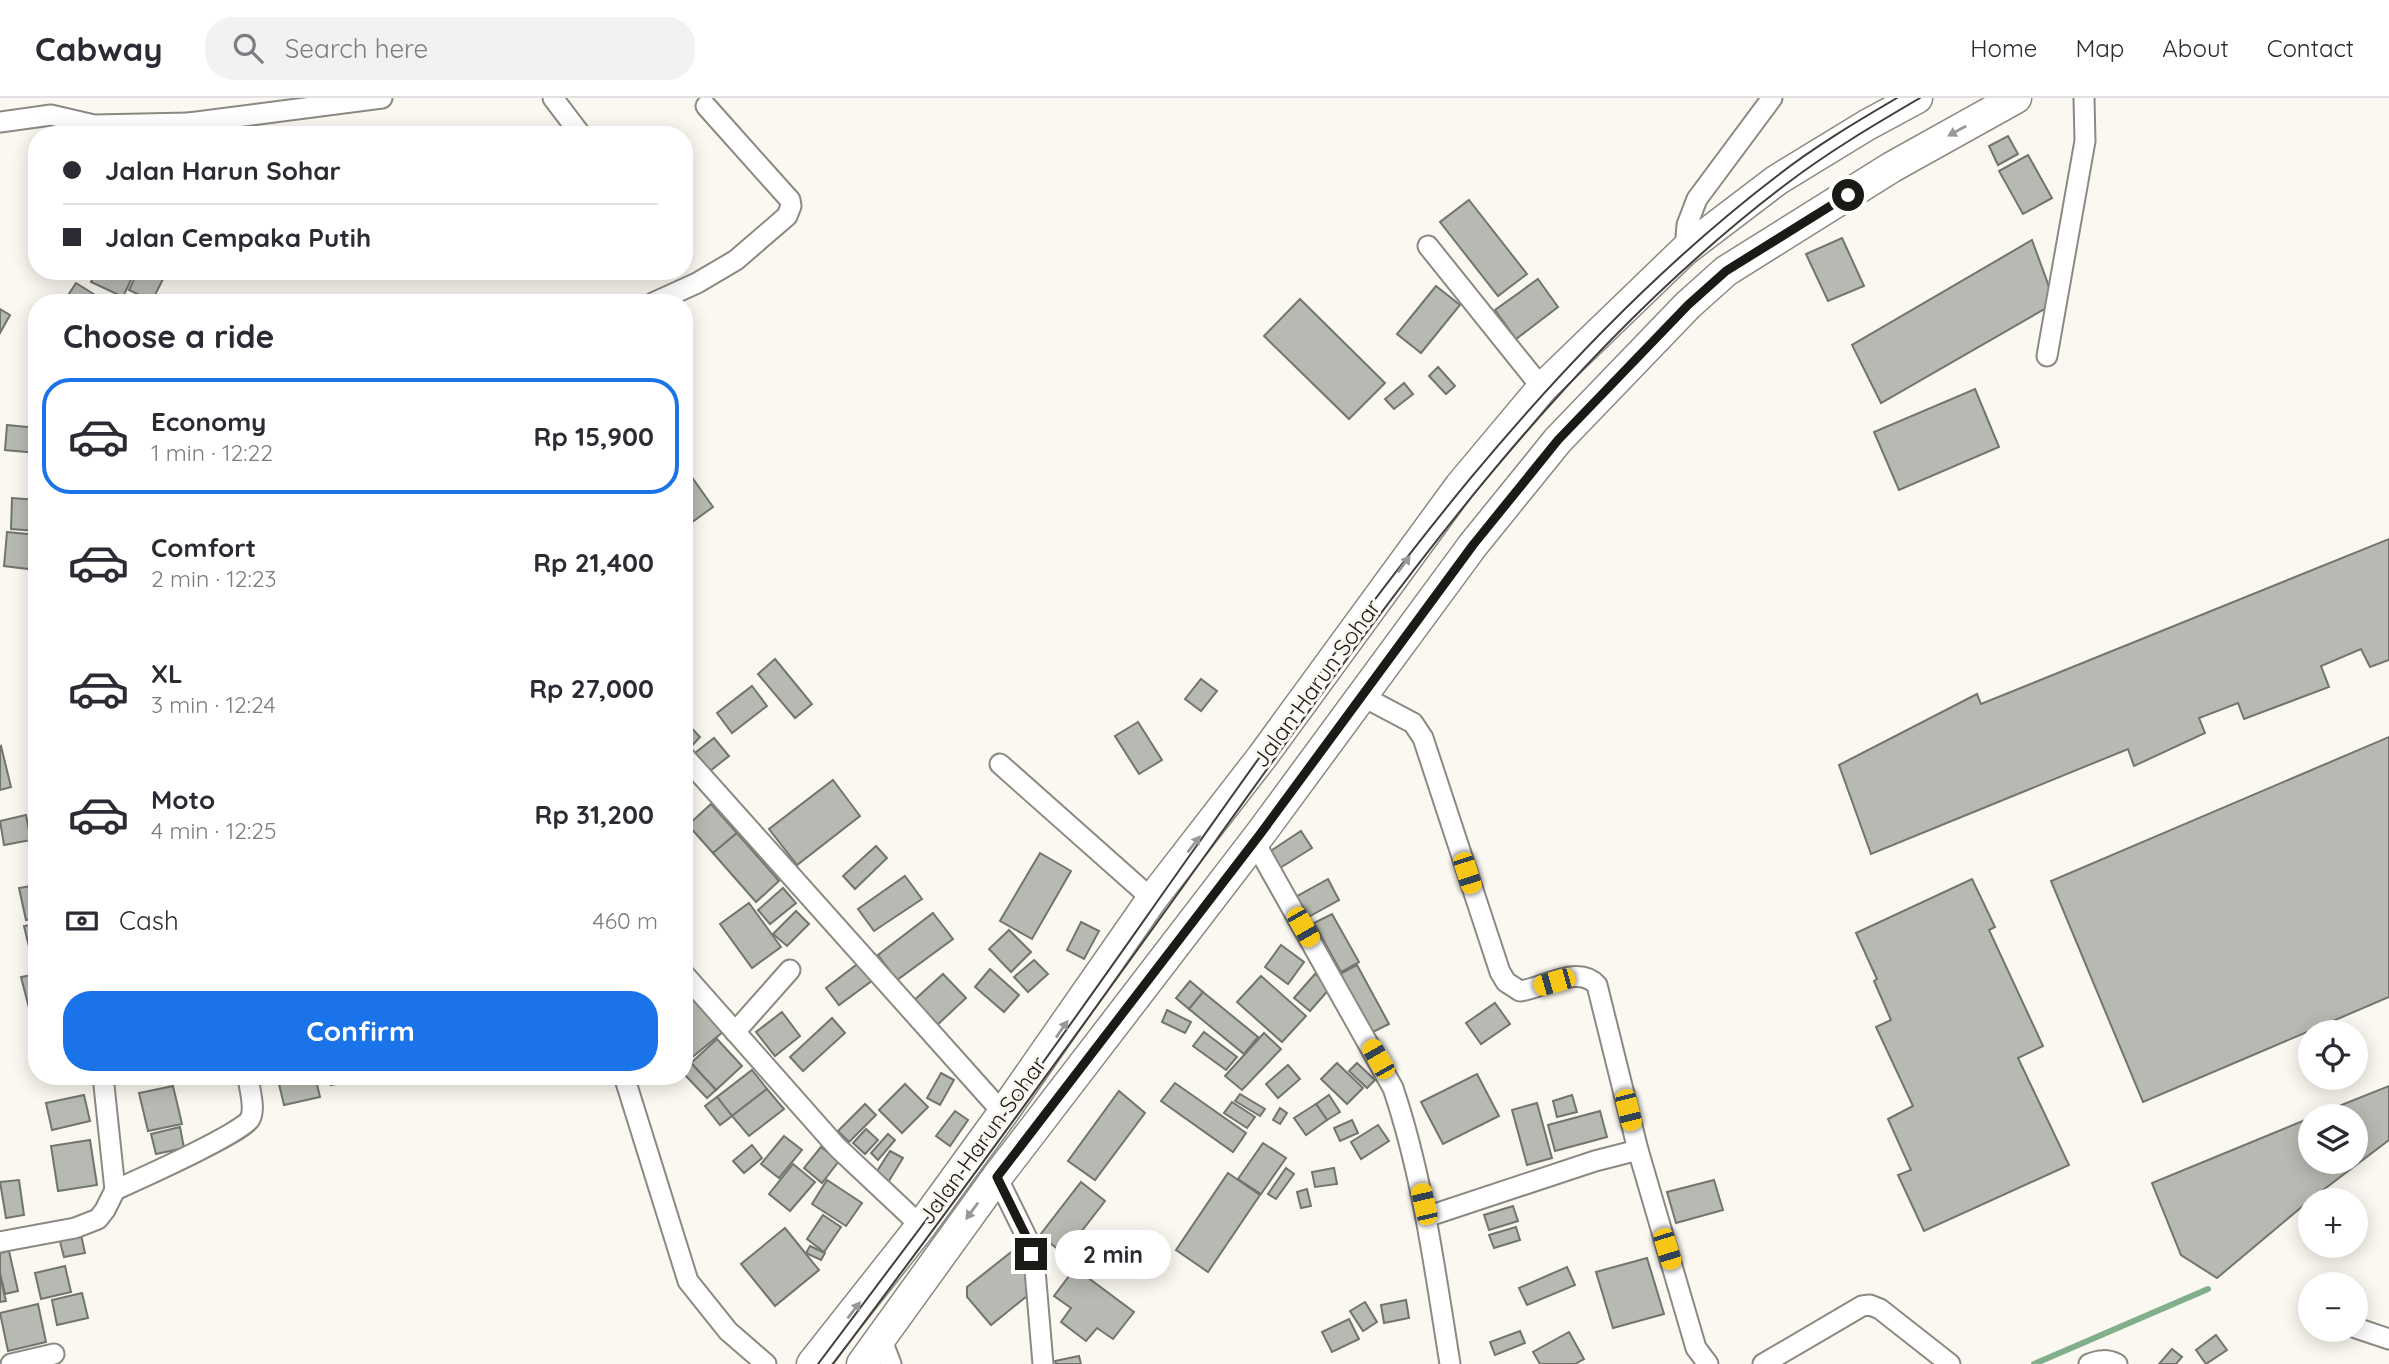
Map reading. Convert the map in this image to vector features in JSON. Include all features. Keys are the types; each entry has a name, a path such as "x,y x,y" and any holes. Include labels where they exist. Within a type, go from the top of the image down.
{"highway":[{"name":"Jalan Harun Sohar","path":"812,1364 920,1226 1003,1113 1152,899 1262,757 1460,486 1542,388 1685,250 1777,180 1917,98"},
{"name":"Jalan Harun Sohar","path":"862,1364 886,1351 997,1177 1254,841 1473,545 1558,440 1688,305 1726,271 1892,167 2017,98"}],"street":[{"path":"212,126 382,98"},
{"path":"553,98 575,126"},
{"path":"1685,250 1686,225 1697,198 1772,98"},
{"path":"2047,356 2085,141 2084,98"},
{"path":"673,294 736,260 787,216 791,206 790,200 706,106"},
{"path":"0,122 51,115 94,125 119,126"},
{"path":"1428,246 1542,388"},
{"path":"693,278 697,283"},
{"path":"1362,695 1413,723 1423,738 1500,972 1506,982 1520,991 1579,975 1590,977 1597,985 1638,1150 1696,1348 1707,1364"},
{"path":"1000,764 1152,899"},
{"path":"693,765 1003,1113"},
{"path":"1254,841 1393,1088 1426,1217 1450,1364"},
{"path":"735,1032 790,970"},
{"path":"693,984 837,1147 920,1226"},
{"path":"0,1242 75,1228 97,1219 105,1210 115,1190 104,1085"},
{"path":"115,1190 186,1157 247,1124 252,1111 249,1085"},
{"path":"627,1085 688,1281 728,1331 766,1364"},
{"path":"1426,1217 1570,1169 1638,1150"},
{"path":"997,1177 1027,1238 1035,1270 1043,1364"},
{"path":"1763,1364 1863,1306 1870,1305 1880,1309 1950,1364"},
{"path":"2368,1332 2389,1339"},
{"path":"11,1364 54,1354"},
{"path":"2089,1364 2098,1360 2109,1360 2117,1364"}],"building":[{"path":"2008,136 2018,154 1998,165 1989,146"},
{"path":"2028,155 2052,198 2023,214 1999,171"},
{"path":"1469,200 1527,274 1498,296 1440,222"},
{"path":"1842,238 1864,286 1828,301 1806,254"},
{"path":"2032,240 2055,303 1881,403 1852,345"},
{"path":"1538,279 1558,307 1516,339 1495,310"},
{"path":"131,280 124,294 117,294 91,282"},
{"path":"134,280 162,280 156,294 137,294 129,290"},
{"path":"76,283 94,294 69,294"},
{"path":"1436,286 1460,305 1421,353 1397,334"},
{"path":"1300,299 1385,383 1349,419 1264,336"},
{"path":"0,309 10,315 0,333"},
{"path":"1438,367 1455,386 1446,394 1429,376"},
{"path":"1404,383 1413,394 1394,409 1385,399"},
{"path":"1975,389 1999,447 1899,490 1874,432"},
{"path":"7,425 28,427 28,452 5,450"},
{"path":"693,479 713,507 693,521"},
{"path":"12,498 28,499 28,530 11,529"},
{"path":"7,532 28,534 28,569 4,566"},
{"path":"2389,539 2389,660 2370,667 2361,649 2321,666 2329,687 2244,719 2238,703 2199,718 2205,733 2134,766 2128,749 1871,854 1839,765 1977,694 1981,704"},
{"path":"775,659 812,704 795,718 758,674"},
{"path":"1201,679 1217,691 1201,711 1185,699"},
{"path":"752,686 767,706 732,733 717,713"},
{"path":"1138,722 1162,760 1139,774 1115,736"},
{"path":"693,730 700,737 693,745"},
{"path":"2389,737 2389,997 2335,1020 2298,1020 2298,1036 2143,1102 2051,881"},
{"path":"714,738 729,756 710,771 695,753"},
{"path":"0,747 11,787 0,790"},
{"path":"833,780 860,816 797,865 769,829"},
{"path":"711,804 737,833 713,853 693,831 693,820"},
{"path":"26,815 28,841 4,845 0,821"},
{"path":"1301,831 1312,848 1280,868 1269,852"},
{"path":"737,833 779,881 756,902 713,853"},
{"path":"876,846 887,858 855,889 843,876"},
{"path":"1040,853 1071,871 1032,939 1000,921"},
{"path":"905,876 922,899 874,931 858,909"},
{"path":"1328,879 1339,900 1303,920 1292,899"},
{"path":"1972,879 1995,927 1989,930 2043,1046 2018,1058 2069,1165 1924,1231 1898,1175 1911,1170 1888,1119 1913,1106 1876,1027 1891,1020 1874,981 1877,979 1856,933"},
{"path":"28,886 28,920 26,920 19,888"},
{"path":"783,888 796,903 770,924 758,910"},
{"path":"749,903 781,947 752,968 720,924"},
{"path":"796,911 809,924 787,946 773,934"},
{"path":"933,913 953,939 897,980 878,955"},
{"path":"1332,914 1359,962 1341,972 1314,923"},
{"path":"1081,922 1099,931 1084,959 1067,950"},
{"path":"28,925 28,942 24,926"},
{"path":"1009,930 1031,952 1011,972 989,949"},
{"path":"1281,945 1304,962 1288,984 1265,967"},
{"path":"1034,960 1048,974 1028,992 1014,977"},
{"path":"860,962 873,980 839,1005 826,988"},
{"path":"1357,965 1389,1024 1371,1033 1338,975"},
{"path":"990,969 1019,995 1004,1012 975,987"},
{"path":"943,974 966,998 935,1027 912,1002"},
{"path":"1315,974 1331,987 1310,1011 1294,998"},
{"path":"28,976 28,1004 21,977"},
{"path":"1261,976 1306,1016 1282,1042 1237,1002"},
{"path":"1190,981 1203,992 1189,1009 1176,998"},
{"path":"1203,992 1258,1037 1244,1054 1189,1009"},
{"path":"696,997 724,1031 693,1057 693,1000"},
{"path":"1495,1003 1510,1024 1481,1044 1466,1023"},
{"path":"1167,1010 1191,1022 1185,1033 1162,1022"},
{"path":"782,1012 800,1036 775,1056 756,1032"},
{"path":"832,1018 845,1033 803,1071 790,1057"},
{"path":"1204,1032 1237,1057 1226,1070 1193,1046"},
{"path":"1264,1033 1281,1049 1242,1090 1225,1076"},
{"path":"717,1039 742,1066 716,1090 693,1065 693,1061"},
{"path":"1337,1063 1363,1088 1347,1104 1321,1079"},
{"path":"1357,1063 1375,1080 1367,1088 1349,1071"},
{"path":"693,1065 716,1090 707,1098 693,1083"},
{"path":"1288,1065 1300,1079 1278,1098 1266,1084"},
{"path":"752,1070 767,1089 732,1116 717,1097"},
{"path":"941,1073 954,1080 940,1105 927,1098"},
{"path":"1477,1074 1499,1116 1443,1144 1421,1102"},
{"path":"1175,1083 1246,1133 1233,1152 1161,1101"},
{"path":"905,1084 928,1107 902,1133 879,1110"},
{"path":"279,1085 317,1085 320,1097 284,1105"},
{"path":"173,1086 182,1124 148,1131 139,1093"},
{"path":"2389,1086 2389,1140 2368,1156 2368,1104 2344,1104"},
{"path":"767,1089 784,1109 749,1136 732,1116"},
{"path":"1119,1091 1145,1113 1095,1180 1068,1161"},
{"path":"1240,1094 1265,1109 1260,1116 1235,1101"},
{"path":"84,1095 90,1121 52,1130 46,1103"},
{"path":"1329,1095 1340,1112 1327,1120 1316,1104"},
{"path":"1572,1095 1577,1112 1557,1117 1553,1101"},
{"path":"717,1097 732,1116 720,1125 705,1106"},
{"path":"1232,1102 1255,1117 1247,1128 1224,1113"},
{"path":"1537,1103 1552,1158 1527,1165 1512,1110"},
{"path":"865,1104 876,1115 849,1142 838,1131"},
{"path":"1316,1104 1327,1120 1306,1135 1294,1118"},
{"path":"1280,1108 1287,1113 1280,1124 1273,1120"},
{"path":"955,1111 968,1120 950,1146 936,1136"},
{"path":"1600,1111 1607,1137 1555,1151 1548,1125"},
{"path":"1352,1120 1358,1133 1340,1141 1334,1128"},
{"path":"2298,1123 2298,1174 2344,1174 2326,1188 2298,1188 2298,1210 2217,1278 2181,1255 2152,1183"},
{"path":"1378,1125 1389,1141 1361,1159 1351,1142"},
{"path":"180,1127 184,1148 156,1154 151,1134"},
{"path":"866,1129 878,1140 865,1154 853,1143"},
{"path":"888,1134 895,1140 878,1160 871,1153"},
{"path":"784,1136 802,1150 779,1178 761,1164"},
{"path":"90,1140 97,1185 58,1191 51,1146"},
{"path":"1263,1143 1286,1158 1261,1194 1238,1179"},
{"path":"752,1145 762,1158 744,1173 733,1161"},
{"path":"821,1147 839,1161 822,1183 804,1168"},
{"path":"890,1151 903,1158 887,1184 874,1176"},
{"path":"793,1164 815,1182 790,1211 769,1194"},
{"path":"1286,1168 1294,1174 1276,1199 1268,1194"},
{"path":"1334,1168 1337,1184 1315,1187 1312,1172"},
{"path":"1228,1173 1260,1195 1208,1272 1176,1250"},
{"path":"19,1180 24,1215 6,1218 0,1182"},
{"path":"827,1180 862,1203 846,1226 812,1204"},
{"path":"1714,1180 1723,1210 1676,1223 1667,1192"},
{"path":"1081,1182 1105,1201 1064,1254 1040,1235"},
{"path":"1307,1189 1311,1206 1301,1208 1297,1192"},
{"path":"1513,1206 1518,1221 1489,1230 1484,1215"},
{"path":"823,1215 841,1227 824,1252 807,1239"},
{"path":"1516,1227 1520,1240 1494,1248 1489,1235"},
{"path":"785,1228 819,1270 775,1306 741,1264"},
{"path":"80,1230 85,1253 64,1257 58,1234"},
{"path":"810,1246 825,1253 821,1260 806,1253"},
{"path":"1015,1249 1025,1267 1027,1296 991,1325 967,1297 967,1287"},
{"path":"9,1251 18,1291 5,1294 0,1273 0,1253"},
{"path":"1647,1258 1664,1314 1613,1328 1596,1272"},
{"path":"65,1266 71,1292 41,1299 35,1273"},
{"path":"1567,1267 1575,1285 1527,1305 1519,1288"},
{"path":"1075,1268 1134,1312 1113,1339 1097,1328 1086,1341 1061,1322 1071,1308 1054,1296"},
{"path":"0,1277 6,1301 0,1302"},
{"path":"82,1293 88,1318 57,1325 52,1300"},
{"path":"1406,1300 1409,1318 1384,1323 1381,1305"},
{"path":"1365,1302 1377,1322 1363,1331 1350,1311"},
{"path":"38,1304 46,1342 8,1351 0,1313"},
{"path":"1349,1319 1359,1339 1332,1352 1322,1332"},
{"path":"1520,1331 1525,1343 1495,1355 1490,1342"},
{"path":"1569,1332 1584,1359 1575,1364 1540,1364 1533,1352"},
{"path":"2216,1335 2227,1350 2206,1364 2196,1350"},
{"path":"2172,1349 2182,1357 2176,1364 2159,1364"},
{"path":"1079,1356 1081,1364 1056,1364 1055,1361"}],"waterway":[{"path":"2034,1364 2208,1289"}],"tram line":[{"path":"818,1364 1016,1100 1325,666 1461,490 1534,405 1610,324 1691,247 1791,165 1897,98"},
{"path":"833,1364 1026,1103 1344,663 1477,490 1547,408 1622,329 1701,254 1801,173 1851,139 1920,98"}],"route":[{"path":"1031,1254 1027,1238 997,1177 1261,833 1473,545 1558,440 1688,305 1726,271 1848,195"}]}
